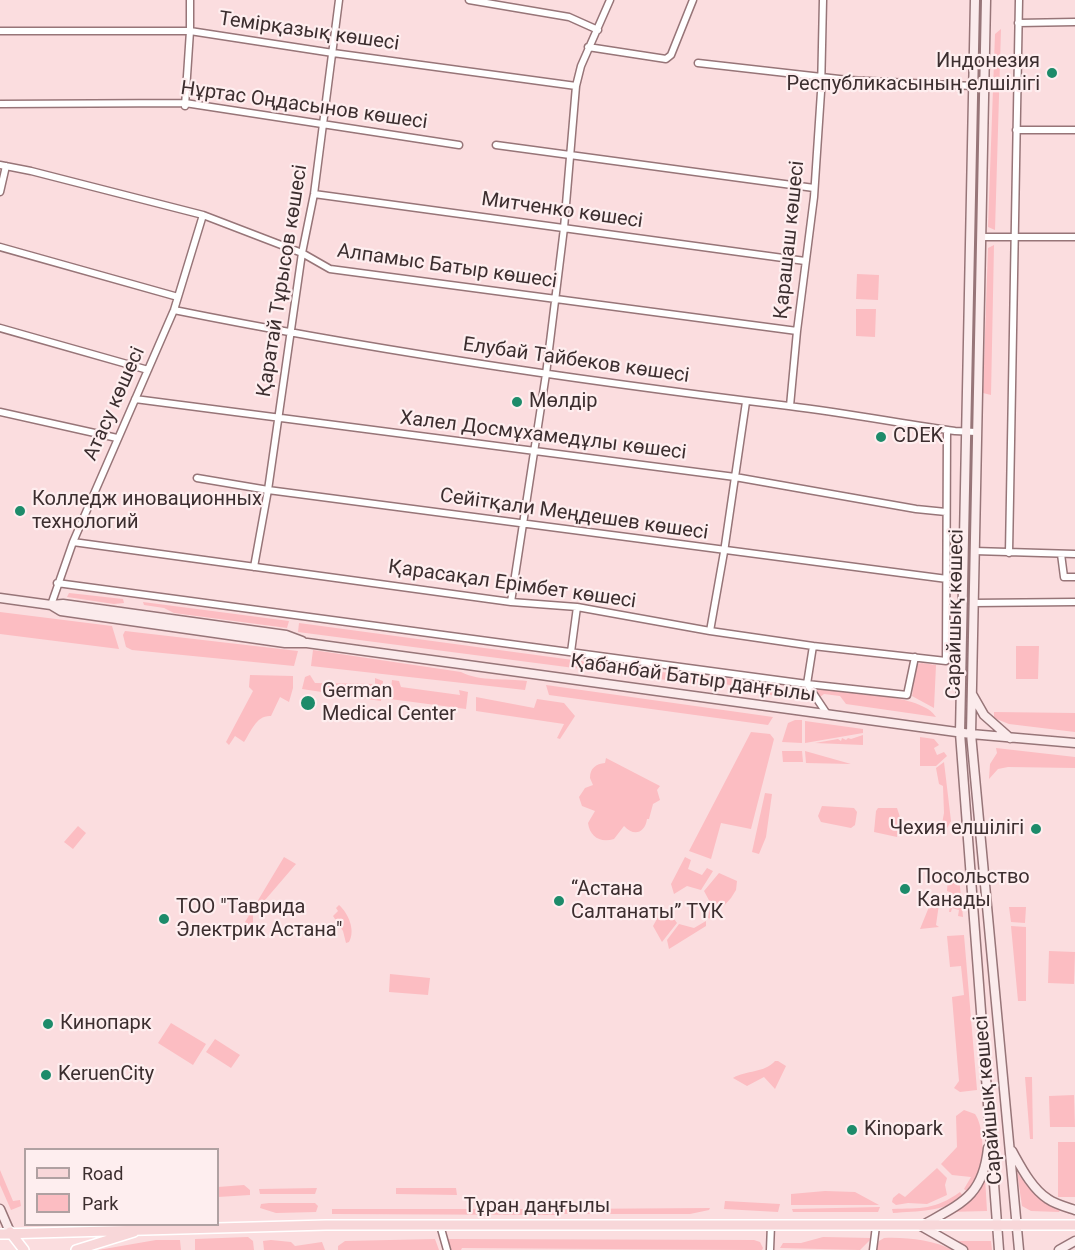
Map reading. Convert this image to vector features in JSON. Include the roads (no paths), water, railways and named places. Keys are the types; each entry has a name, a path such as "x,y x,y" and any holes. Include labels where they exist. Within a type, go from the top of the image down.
{"main road":[{"path":"976,0 976,58 977,61 984,62"},
{"name":"Сарайшық көшесі","path":"976,0 973,86 971,432 974,551 970,734 1019,1250"},
{"name":"Сарайшық көшесі","path":"986,0 981,237 960,733 999,1250"},
{"path":"973,86 980,90 979,177 982,186"},
{"name":"Қабанбай Батыр даңғылы","path":"0,598 51,605 60,610 119,620 285,643 307,643 960,733 1075,743"},
{"path":"971,693 984,716 1010,738"},
{"path":"963,1250 921,1226 958,1204 975,1190 986,1165 990,1130"},
{"path":"1010,1148 1033,1183 1047,1199 1075,1210"},
{"path":"0,1209 5,1233 12,1250"},
{"name":"Тұран даңғылы","path":"5,1233 326,1225 1075,1226"},
{"path":"76,1250 143,1228"},
{"path":"5,1233 24,1250"},
{"path":"1059,1250 1075,1241"}],"street":[{"path":"185,104 190,0"},
{"name":"Қаратай Тұрысов көшесі","path":"254,567 268,490 302,252 314,194 339,0"},
{"path":"469,0 569,17 598,30"},
{"path":"511,602 546,374 564,228 576,86 588,47 598,30 610,0"},
{"path":"588,47 666,59 671,55 693,0"},
{"name":"Қарашаш көшесі","path":"790,406 814,188 823,0"},
{"path":"1009,553 1019,0"},
{"path":"1018,23 1075,22"},
{"name":"Темірқазық көшесі","path":"0,31 190,31 576,86"},
{"path":"698,63 848,81 973,86"},
{"name":"Нұртас Оңдасынов көшесі","path":"0,104 185,104 459,145"},
{"path":"1016,130 1075,130"},
{"path":"496,146 814,188"},
{"path":"0,192 3,165"},
{"name":"Алпамыс Батыр көшесі","path":"3,165 203,215 302,252 330,268 797,331"},
{"name":"Митченко көшесі","path":"314,194 805,261"},
{"name":"Атасу көшесі","path":"51,605 73,542 174,310 203,215"},
{"path":"981,237 1075,237"},
{"path":"0,247 178,297"},
{"name":"Елубай Тайбеков көшесі","path":"174,310 289,333 546,374 971,432"},
{"path":"0,328 148,370"},
{"name":"Халел Досмұхамедұлы көшесі","path":"135,399 535,453 735,477 916,509 946,512"},
{"path":"710,631 746,402"},
{"path":"0,412 117,438"},
{"path":"947,430 947,579"},
{"name":"Сейітқали Меңдешев көшесі","path":"197,478 268,490 724,552 947,579"},
{"name":"Қарасақал Ерімбет көшесі","path":"73,542 511,602 577,607 710,631 813,646 946,661 947,579"},
{"path":"974,551 1075,554"},
{"path":"1061,554 1064,577 1075,577"},
{"path":"57,583 807,684 907,695 915,657"},
{"path":"973,603 1075,602"},
{"path":"571,652 577,607"},
{"path":"813,646 807,684 827,714"},
{"path":"440,1225 447,1250"},
{"path":"770,1250 771,1225"},
{"path":"873,1250 876,1226"}],"place":[{"name":"Индонезия Республикасының елшілігі","path":"1052,73"},
{"name":"Мөлдір","path":"517,402"},
{"name":"CDEK","path":"881,437"},
{"name":"Колледж иновационных технологий","path":"20,511"},
{"name":"German Medical Center","path":"308,703"},
{"name":"Чехия елшілігі","path":"1036,829"},
{"name":"Посольство Канады","path":"905,889"},
{"name":"“Астана Салтанаты” ТҮК","path":"559,901"},
{"name":"ТОО \"Таврида Электрик Астана\"","path":"164,919"},
{"name":"Кинопарк","path":"48,1024"},
{"name":"KeruenCity","path":"46,1075"},
{"name":"Kinopark","path":"852,1130"}]}
